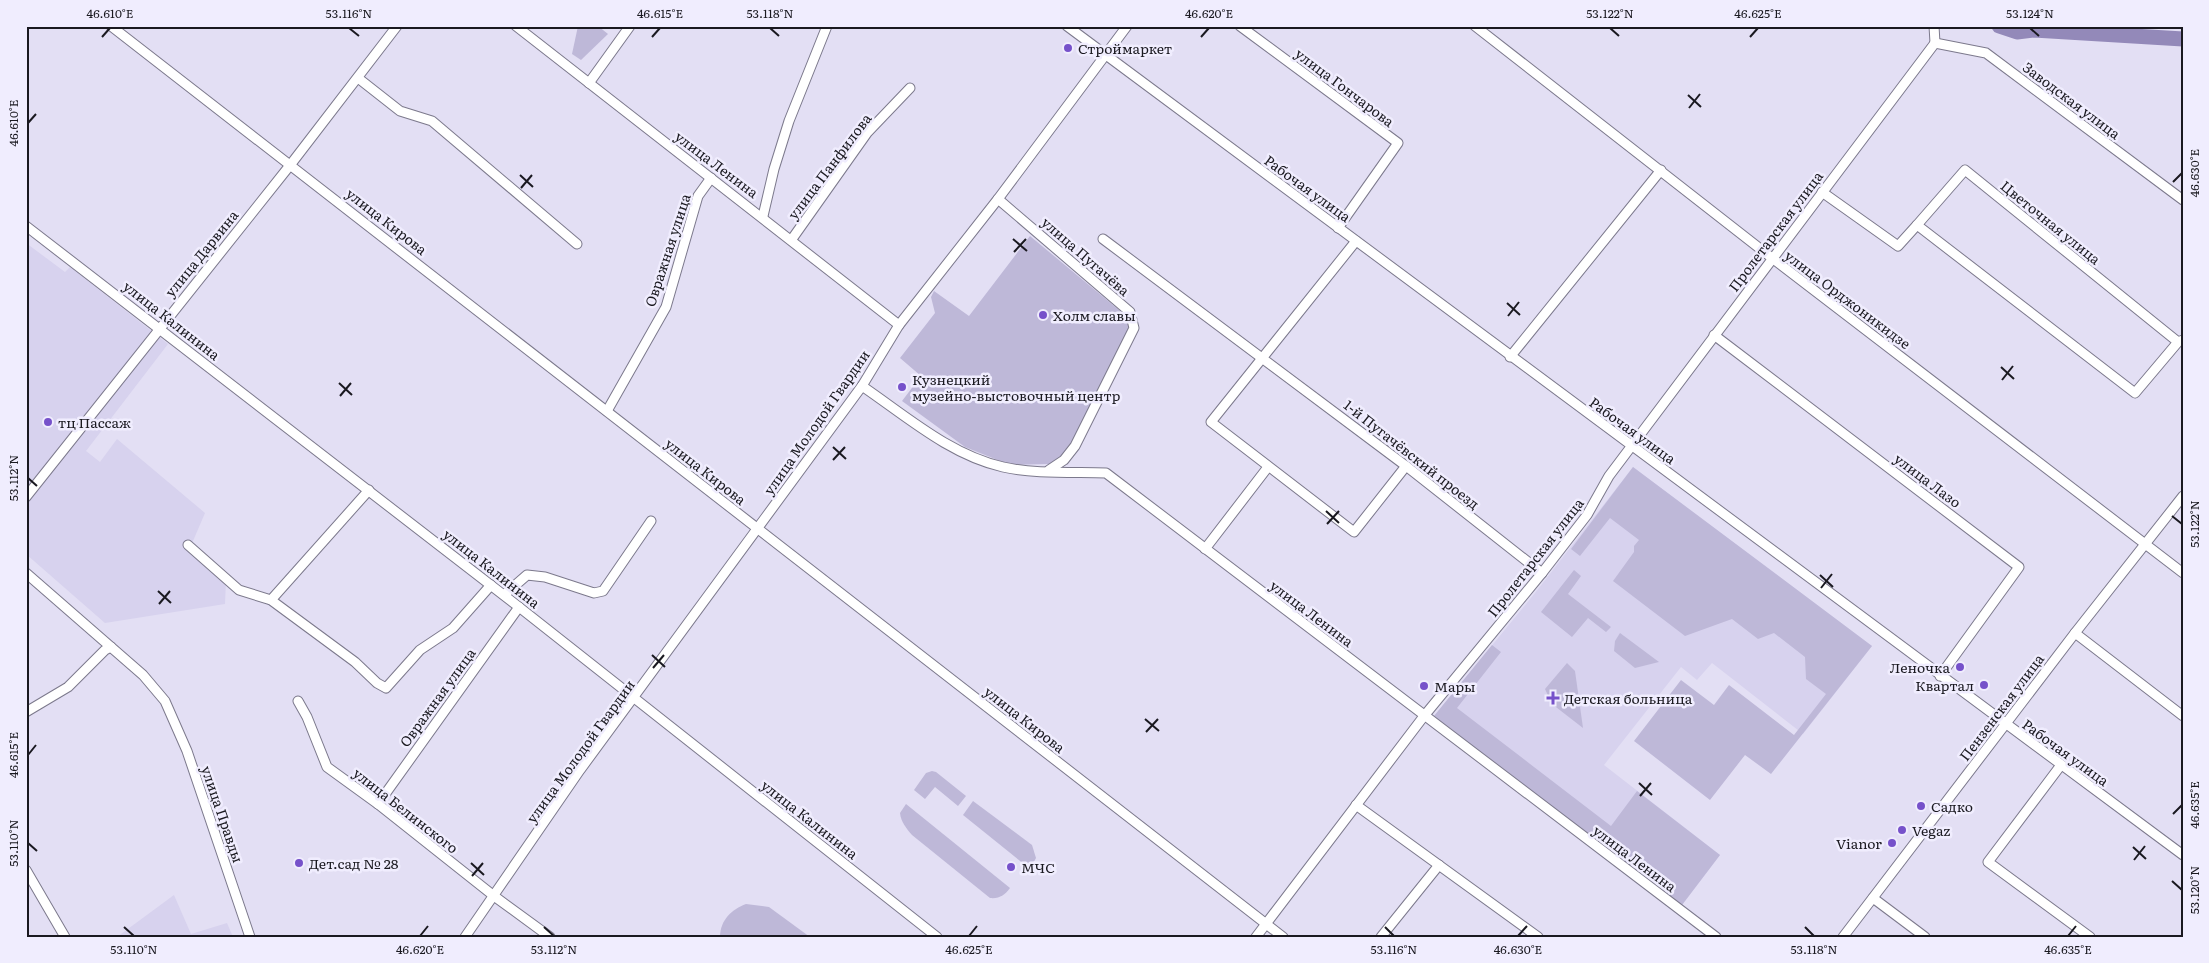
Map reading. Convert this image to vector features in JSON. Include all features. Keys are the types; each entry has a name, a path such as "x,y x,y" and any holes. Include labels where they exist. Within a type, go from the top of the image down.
{"street":[{"name":"улица Кирова","path":"111,26 291,164 1283,937"},
{"name":"улица Дарвина","path":"26,497 291,164 397,26"},
{"name":"улица Ленина","path":"516,26 711,178 763,216 899,325"},
{"path":"589,83 630,26"},
{"path":"763,216 789,120 827,26"},
{"name":"Рабочая улица","path":"1067,26 1510,357 2183,855"},
{"name":"улица Молодой Гвардии","path":"465,937 580,770 862,386 899,325 998,198 1127,26"},
{"name":"улица Гончарова","path":"1240,26 1398,144 1338,228"},
{"name":"улица Орджоникидзе","path":"1475,26 1772,258 2183,573"},
{"path":"1934,26 1935,43"},
{"name":"Пролетарская улица","path":"1256,937 1424,716 1542,573 1587,515 1608,476 1935,43"},
{"name":"Заводская улица","path":"1935,43 1986,53 2183,200"},
{"path":"358,78 400,111 432,121 576,244"},
{"name":"улица Панфилова","path":"792,240 867,133 910,88"},
{"path":"1510,357 1661,170"},
{"name":"Цветочная улица","path":"1822,192 1898,246 1965,170 2180,341 2135,393 1917,225"},
{"name":"Овражная улица","path":"607,411 666,307 698,196 711,178"},
{"name":"улица Пугачёва","path":"998,198 1130,312 1134,328 1075,446 1064,460 1049,470"},
{"name":"улица Калинина","path":"26,226 160,327 504,595 937,937"},
{"name":"1-й Пугачёвский проезд","path":"1104,239 1406,466 1542,573"},
{"path":"1356,241 1211,422 1354,532 1406,466"},
{"name":"улица Лазо","path":"1714,335 2019,567 1940,676"},
{"name":"улица Ленина","path":"862,386 953,448 978,460 1024,470 1106,473 1716,937"},
{"path":"1205,549 1268,467"},
{"path":"188,545 239,590 270,600 369,490"},
{"name":"Пензенская улица","path":"1843,937 2075,633 2183,496"},
{"path":"504,595 527,575 545,577 594,592 603,591 651,521"},
{"path":"26,573 111,647 105,650 68,687 26,712"},
{"name":"Овражная улица","path":"270,600 355,662 377,683 386,688 420,650 453,628 491,585"},
{"name":"Овражная улица","path":"378,804 519,607"},
{"path":"2075,633 2183,716"},
{"name":"улица Правды","path":"111,647 143,675 165,701 187,751 250,937"},
{"name":"улица Белинского","path":"298,701 307,717 328,768 378,804 494,896 550,937"},
{"path":"2061,765 1988,862 2090,937"},
{"path":"1356,805 1538,937"},
{"path":"1381,937 1439,865"},
{"path":"26,870 65,937"},
{"path":"1873,898 1925,937"}],"shaded area":[{"path":"578,26 598,26 608,34 581,60 572,54"},
{"path":"1030,236 1125,315 1129,328 1073,440 1060,457 1049,464 1010,465 965,447 902,401 921,376 900,358 935,313 931,297 934,291 969,316"},
{"path":"26,243 65,272 70,267 168,344 86,451 100,462 117,439 205,513 190,548 226,580 225,604 105,623 26,554"},
{"name":"Детская больница","path":"1633,467 1872,646 1803,734 1712,663 1697,680 1681,667 1604,765 1720,855 1682,905 1434,716 1535,593"},
{"path":"1633,467 1872,646 1771,774 1745,755 1710,800 1634,741 1681,680 1714,705 1729,685 1794,735 1826,694 1806,679 1805,657 1774,633 1758,639 1732,619 1685,636 1613,581 1634,552 1634,546 1639,540 1610,518 1580,556 1571,549"},
{"path":"1574,570 1581,576 1568,594 1611,627 1606,632 1588,618 1572,637 1541,612"},
{"path":"1620,633 1659,662 1635,668 1614,651 1615,641"},
{"path":"1492,645 1501,652 1457,708 1611,826 1637,791 1720,855 1682,905 1434,716"},
{"path":"1567,663 1575,671 1583,728 1552,704 1545,689"},
{"path":"936,772 966,796 958,806 935,787 925,799 914,790 926,773"},
{"path":"973,801 1032,845 1036,858 1030,869 963,815"},
{"path":"906,804 1010,888 1004,895 990,898 912,835 904,825 900,813"},
{"path":"174,895 191,934 227,923 233,937 117,937"},
{"path":"746,904 769,907 810,937 720,937 722,925 728,916"}],"waterway":[{"path":"1999,26 2017,32 2034,30 2183,39"}],"place":[{"name":"Строймаркет","path":"1068,48"},
{"name":"Холм славы","path":"1043,315"},
{"name":"Кузнецкий музейно-выстовочный центр","path":"902,387"},
{"name":"тц Пассаж","path":"48,422"},
{"name":"Леночка","path":"1960,667"},
{"name":"Квартал","path":"1984,685"},
{"name":"Мары","path":"1424,686"},
{"name":"Детская больница","path":"1553,698"},
{"name":"Садко","path":"1921,806"},
{"name":"Vegaz","path":"1902,830"},
{"name":"Vianor","path":"1892,843"},
{"name":"Дет.сад № 28","path":"299,863"},
{"name":"МЧС","path":"1011,867"}]}
